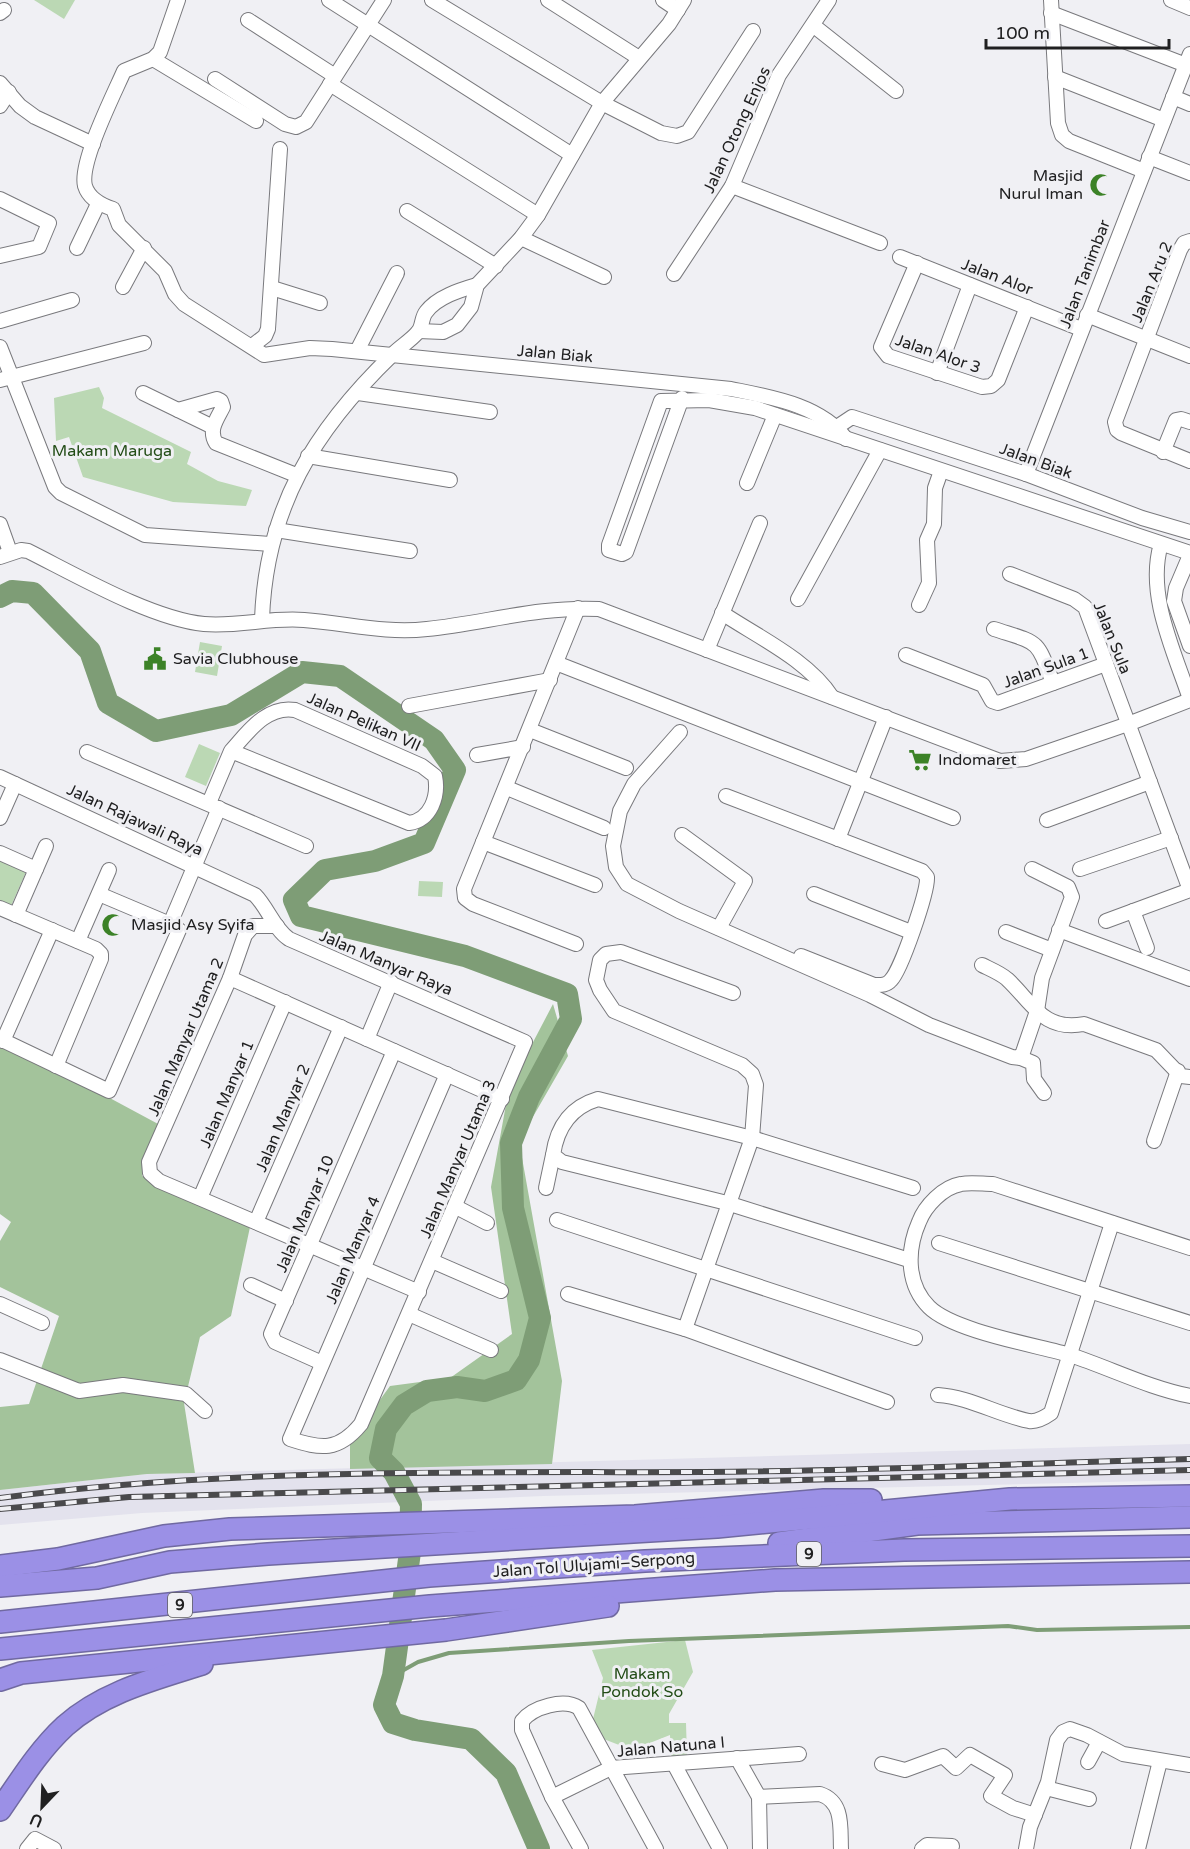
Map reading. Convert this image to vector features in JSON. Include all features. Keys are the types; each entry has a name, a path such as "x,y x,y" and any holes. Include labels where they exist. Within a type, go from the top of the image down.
{"highway":[{"path":"0,1566 58,1559 164,1536 219,1530 635,1516 824,1500 1190,1496"},
{"path":"0,1586 97,1578 170,1562 717,1527 1010,1499"},
{"path":"645,1561 917,1524 1190,1517"},
{"name":"Jalan Tol Ulujami–Serpong","path":"0,1622 429,1576 645,1561 904,1550 1190,1546"},
{"name":"Jalan Tol Ulujami–Serpong","path":"0,1649 430,1606 775,1581 1190,1572"},
{"path":"0,1680 21,1673 446,1630 775,1581"},
{"path":"0,1810 46,1745 85,1712 132,1686 249,1650"}],"street":[{"path":"178,0 160,52 153,59 124,71 93,144 84,177 87,191 98,204 113,209 119,225 165,271 175,294 184,304 252,346 265,336 267,329 272,288 280,149"},
{"path":"329,0 572,155"},
{"path":"215,79 285,124 296,127 306,122 384,0"},
{"path":"432,0 602,103 661,133 677,136 688,132 753,32"},
{"path":"548,0 639,58"},
{"path":"262,620 270,544 296,475 308,456 327,427 392,355 419,332 426,312 453,293 477,285 521,238 538,215 602,103 681,5 663,0"},
{"name":"Jalan Otong Enjos","path":"675,274 732,186 779,75 830,0"},
{"path":"1171,0 1190,8"},
{"path":"1144,171 1069,141 1062,135 1058,123 1051,6 1188,60"},
{"path":"248,20 333,80 538,215"},
{"path":"814,26 896,91"},
{"path":"153,59 256,121"},
{"name":"Jalan Tanimbar","path":"1026,474 1188,60"},
{"path":"1055,77 1164,120"},
{"path":"4,88 35,117 93,144"},
{"path":"0,106 4,88"},
{"path":"1173,97 1190,104"},
{"path":"1149,157 1190,173"},
{"path":"732,186 880,243"},
{"path":"0,199 49,223 39,247 0,256"},
{"path":"77,248 98,204"},
{"path":"407,211 496,266"},
{"path":"521,238 604,277"},
{"name":"Jalan Aru 2","path":"1163,452 1121,434 1116,428 1117,412 1180,250 1184,243 1190,241"},
{"path":"123,287 144,248"},
{"name":"Jalan Alor","path":"900,256 1082,329"},
{"name":"Jalan Alor 3","path":"917,263 882,347 888,356 982,387 991,386 998,380 1027,307"},
{"path":"357,351 397,273"},
{"path":"419,332 443,332 457,325 471,308 477,285"},
{"path":"937,373 970,285"},
{"path":"272,288 320,303"},
{"path":"0,321 72,300"},
{"path":"1087,315 1190,356"},
{"path":"6,379 144,342"},
{"name":"Jalan Biak","path":"252,346 264,355 310,348 357,351 731,389 801,407 837,427 846,439"},
{"path":"0,347 6,379 55,487 68,498 145,535 270,544"},
{"path":"143,393 213,428"},
{"path":"358,393 490,412"},
{"path":"682,398 626,552 622,554 608,548 662,401 682,398 735,403 1190,554 1176,588 1174,601 1189,637"},
{"path":"178,410 217,399 221,401 224,407 213,428 216,443 296,475"},
{"path":"747,483 775,415"},
{"name":"Jalan Biak","path":"837,427 852,417 1026,474 1142,518 1190,532"},
{"path":"1190,422 1176,420 1163,452 1190,461"},
{"path":"798,599 880,450"},
{"path":"308,456 450,480"},
{"path":"919,605 929,583 927,540 934,524 935,488 941,471"},
{"path":"634,474 652,479"},
{"path":"706,650 760,523"},
{"path":"0,524 5,554 28,550 156,612 181,620 225,625 262,620 302,619 391,631 428,629 532,612 578,608 599,609 628,618 987,757 1012,762 1128,724 1190,699 1158,600 1156,561 1161,544"},
{"path":"276,530 410,551"},
{"name":"Jalan Sula","path":"1010,574 1080,602 1085,607 1190,890"},
{"path":"576,944 473,904 465,898 464,889 507,788 578,608"},
{"path":"722,613 795,661 823,683 832,697"},
{"path":"994,629 1032,641 1040,647 1053,683"},
{"name":"Jalan Sula 1","path":"906,655 983,685 992,701 998,703 1106,664"},
{"path":"556,663 953,818"},
{"path":"409,706 549,680"},
{"name":"Jalan Pelikan VII","path":"277,710 295,710 405,758 435,776 436,792 427,815 418,822 409,823 231,751 261,720 277,710"},
{"path":"838,839 886,717"},
{"path":"530,730 626,768"},
{"path":"680,732 634,784 620,811 613,846 616,867 627,884 679,911 929,1025 1033,1063 1034,1079 1044,1093"},
{"path":"477,755 523,747"},
{"path":"170,924 194,865 231,751"},
{"path":"87,752 306,846"},
{"name":"Jalan Rajawali Raya","path":"0,777 194,865 259,899"},
{"path":"1047,820 1149,782"},
{"path":"0,818 15,784"},
{"path":"507,788 604,828"},
{"path":"726,796 922,871 927,877 927,889 911,932 892,980 885,985 873,985 801,956"},
{"path":"682,835 745,881 719,928"},
{"path":"1080,868 1171,838"},
{"path":"483,842 595,885"},
{"path":"16,915 46,846"},
{"path":"0,853 36,869"},
{"path":"1021,1058 1037,1011 1042,978 1072,897 1068,887 1032,869"},
{"path":"78,941 109,870"},
{"path":"1106,921 1190,890"},
{"path":"52,930 2,1040 109,1090 179,930 99,894"},
{"path":"814,894 911,932"},
{"name":"Jalan Manyar Utama 2","path":"200,1198 159,1181 150,1173 149,1162 230,978 245,935 253,926 259,899"},
{"name":"Jalan Manyar Raya","path":"259,899 289,939 522,1040"},
{"path":"0,908 96,949 101,960 56,1066"},
{"path":"1133,911 1147,948"},
{"path":"253,926 277,926"},
{"path":"1059,930 1190,979"},
{"path":"1006,932 1052,950"},
{"path":"685,1329 727,1203 752,1138 756,1085 752,1074 742,1065 614,1011 600,990 596,980 597,969 606,954 621,952 733,993"},
{"path":"982,965 1006,978 1037,1011 1052,1022 1073,1026 1084,1024 1156,1050 1184,1074 1155,1141"},
{"path":"230,978 502,1099"},
{"path":"367,1039 391,982"},
{"name":"Jalan Manyar 1","path":"200,1198 285,1002"},
{"name":"Jalan Manyar 2","path":"256,1222 341,1027"},
{"name":"Jalan Manyar Utama 3","path":"290,1439 314,1447 325,1447 334,1445 353,1433 361,1424 526,1045 522,1040"},
{"name":"Jalan Manyar 10","path":"322,1363 271,1338 272,1330 394,1051"},
{"name":"Jalan Manyar 4","path":"290,1439 447,1074"},
{"path":"546,1188 556,1135 578,1106 598,1099 752,1138 913,1188"},
{"path":"553,1155 562,1162 727,1203 909,1260"},
{"path":"1190,1248 993,1184 960,1184 938,1196 922,1214 912,1237 909,1260 916,1288 929,1307 953,1322 1071,1356 1190,1396"},
{"path":"200,1198 419,1292"},
{"path":"456,1207 487,1223"},
{"path":"557,1220 915,1338"},
{"path":"938,1395 966,1400 1031,1421 1042,1419 1051,1413 1112,1223"},
{"path":"939,1244 1190,1323"},
{"path":"432,1260 501,1291"},
{"path":"251,1285 286,1301"},
{"path":"568,1294 685,1329 887,1402"},
{"path":"0,1304 42,1323"},
{"path":"409,1314 491,1350"},
{"path":"0,1360 79,1391 123,1385 186,1394 205,1411"},
{"path":"581,1849 552,1797 522,1730 522,1721 532,1712 563,1703 573,1703 579,1708 656,1849"},
{"path":"1026,1849 1035,1815 1046,1788 1057,1740 1063,1732 1070,1729 1123,1754 1190,1765"},
{"path":"1088,1762 1099,1742"},
{"name":"Jalan Natuna I","path":"552,1797 611,1768 799,1754"},
{"path":"882,1764 905,1770 943,1756 956,1768 970,1755 1005,1775 991,1796 1013,1808 1035,1815"},
{"path":"737,1758 759,1797 760,1849"},
{"path":"1137,1849 1160,1761"},
{"path":"674,1764 720,1849"},
{"path":"1046,1788 1089,1799"},
{"path":"759,1797 820,1794 829,1797 836,1803 840,1816 841,1849"},
{"path":"27,1849 35,1839 54,1849"},
{"path":"922,1849 927,1845 952,1846"}],"shaded area":[{"path":"1190,1444 1190,1480 544,1496 142,1513 0,1525 0,1490 147,1474"}],"green space":[{"path":"34,0 75,0 64,19"},
{"name":"Makam Maruga","path":"99,387 104,398 102,408 191,452 187,464 218,481 252,490 246,506 173,502 83,477 69,437 56,441 54,398"},
{"path":"200,642 222,646 217,676 195,672"},
{"path":"199,744 220,753 206,786 185,777"},
{"path":"0,861 26,872 11,906 0,901"},
{"path":"419,881 443,882 442,897 418,896"},
{"path":"553,1004 568,1056 519,1141 562,1381 552,1464 350,1469 350,1441 390,1386 450,1378 512,1334 491,1187 509,1088"},
{"path":"0,1039 160,1125 142,1176 250,1227 231,1316 200,1337 184,1403 195,1473 147,1474 0,1490 0,1407 29,1404 59,1316 0,1287 0,1241 11,1222 0,1214"},
{"name":"Makam Pondok So","path":"685,1640 693,1672 669,1714 669,1723 686,1723 687,1756 671,1756 670,1735 632,1750 601,1738 593,1719 603,1678 592,1650"}],"waterway":[{"path":"0,597 12,591 33,593 90,651 108,703 156,731 231,715 302,672 340,676 434,740 455,770 424,843 375,861 325,870 294,900 301,916 465,956 567,994 571,1019 529,1097 511,1143 513,1208 540,1318 529,1360 516,1380 485,1391 457,1387 427,1391 404,1405 386,1429 380,1458 394,1472 411,1504 410,1552 393,1676 384,1705 393,1723 415,1730 471,1739 506,1773 539,1849"},
{"path":"393,1676 418,1662 449,1653 629,1641 1008,1626 1037,1630 1190,1627"}],"railway":[{"path":"0,1498 88,1488 263,1476 440,1472 887,1469 1190,1459"},
{"path":"0,1509 129,1497 1190,1470"}],"place":[{"name":"Masjid Nurul Iman","path":"1101,185"},
{"name":"Savia Clubhouse","path":"155,659"},
{"name":"Indomaret","path":"920,760"},
{"name":"Masjid Asy Syifa","path":"113,925"}]}
